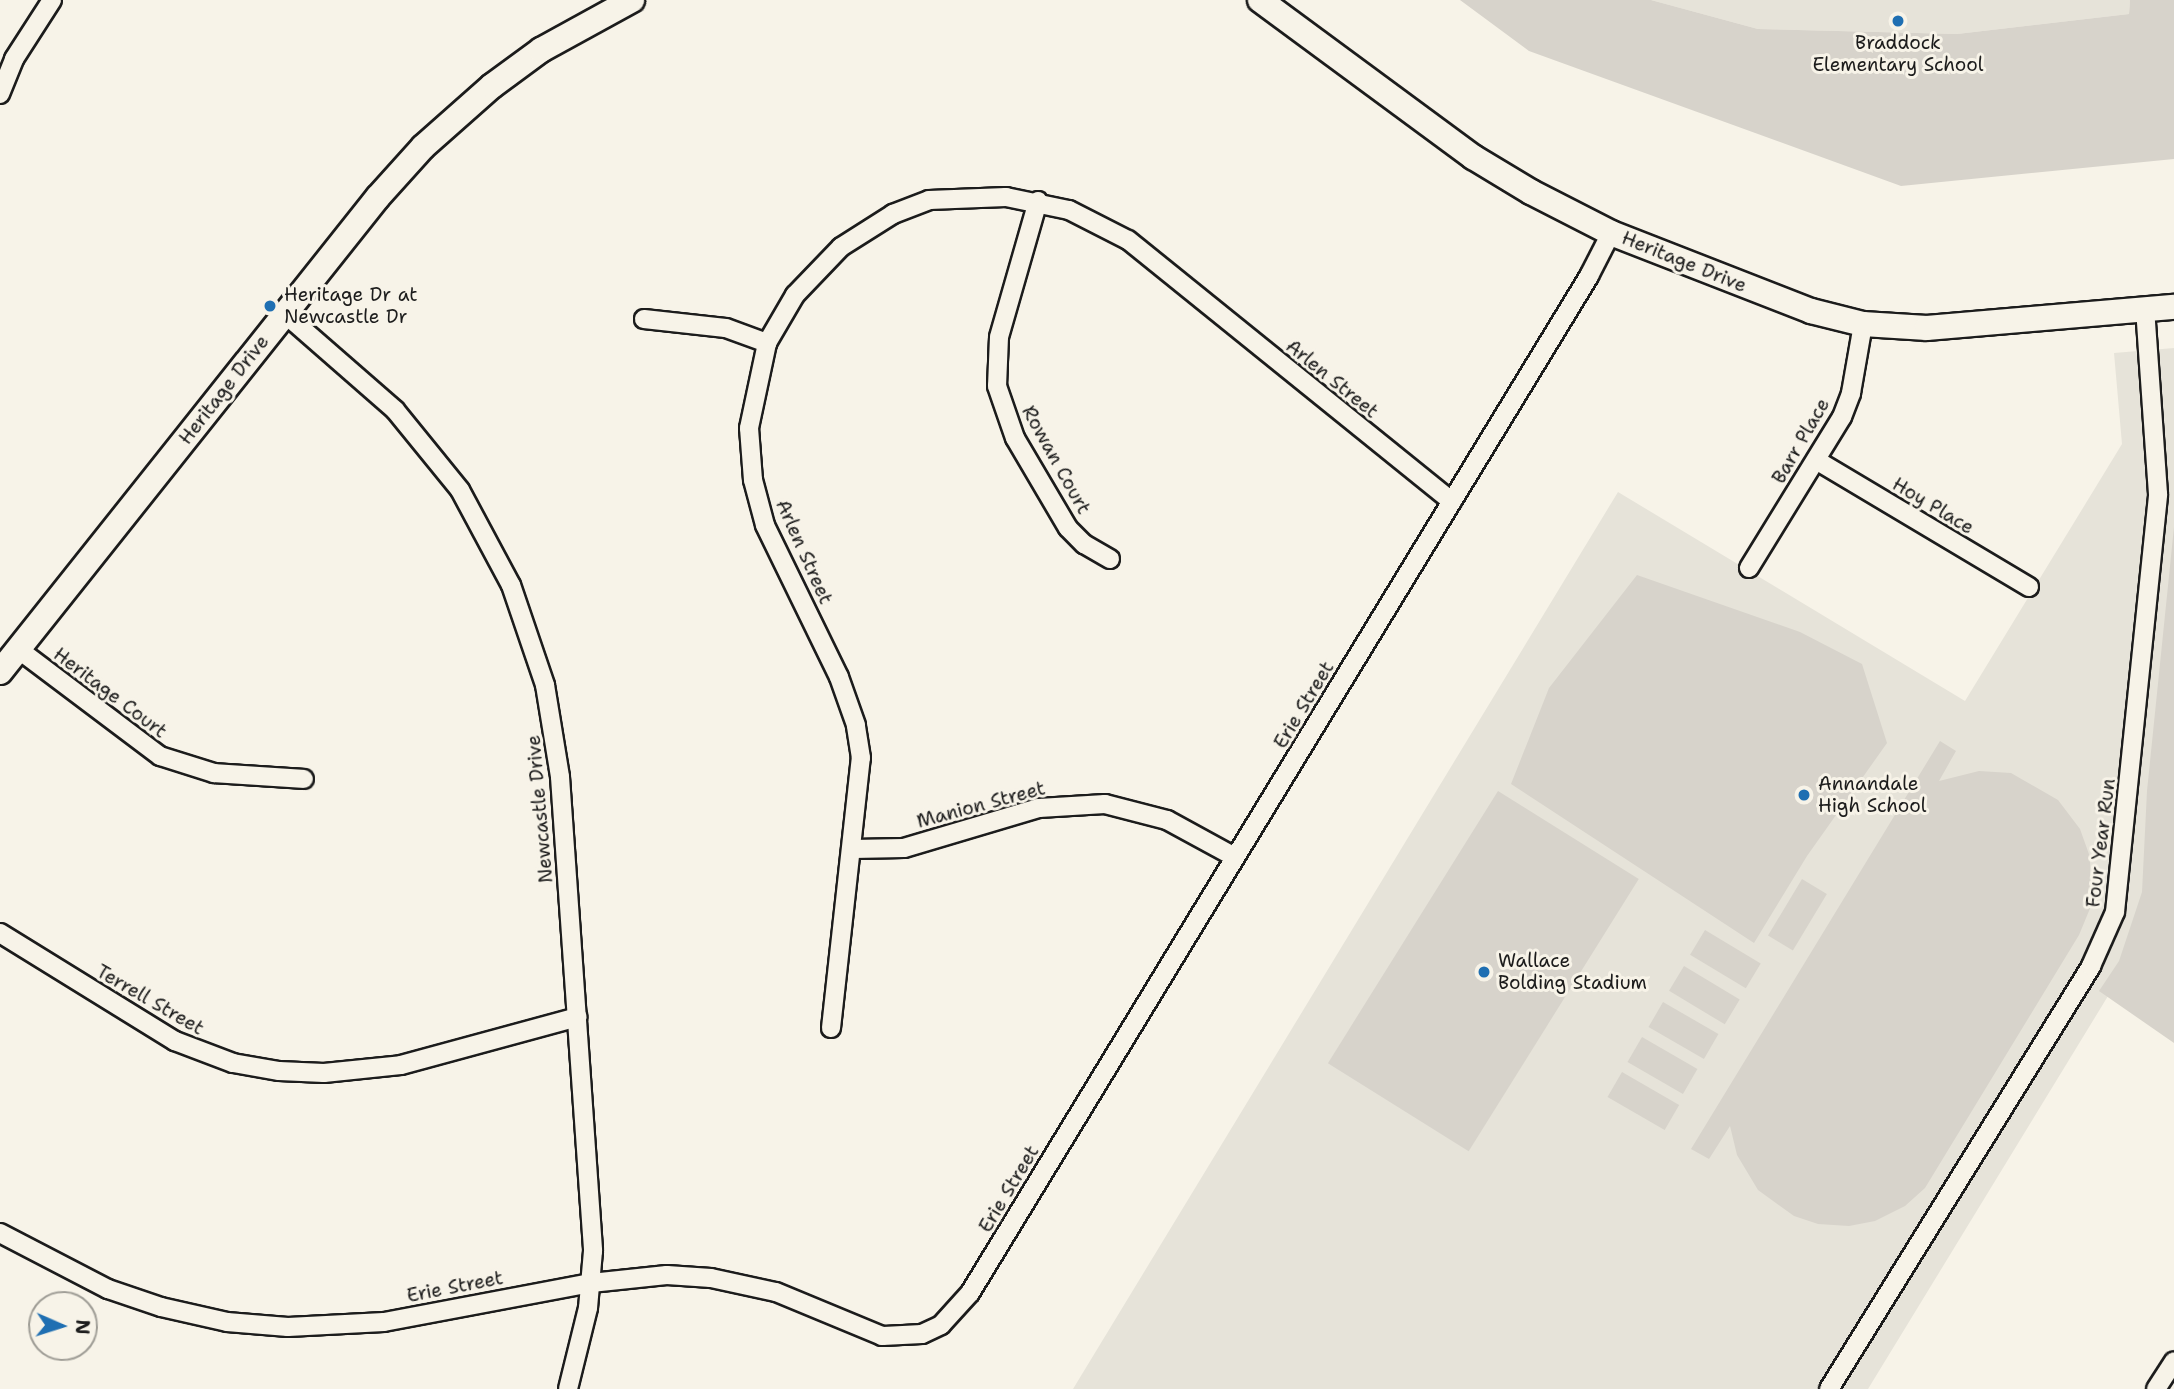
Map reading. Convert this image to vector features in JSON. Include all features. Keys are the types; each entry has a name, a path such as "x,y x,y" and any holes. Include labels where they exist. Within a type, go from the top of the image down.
{"street":[{"path":"0,94 15,59 52,0"},
{"name":"Heritage Drive","path":"0,672 378,197 448,124 541,50 632,0"},
{"name":"Heritage Drive","path":"1259,0 1473,157 1611,233 1778,299 1863,324 1927,328 2174,307"},
{"name":"Arlen Street","path":"831,1028 860,771 856,725 839,677 765,525 753,480 752,396 767,343 816,270 841,247 892,214 929,200 955,197 1038,201 1069,210 1128,240 1452,501"},
{"name":"Rowan Court","path":"1038,201 999,337 998,386 1014,438 1068,528 1084,544 1110,559"},
{"name":"Erie Street","path":"0,1233 108,1289 161,1307 228,1322 288,1327 384,1322 591,1283 667,1275 711,1278 776,1292 882,1336 922,1334 941,1325 970,1293 1452,501 1611,233"},
{"name":"Four Year Run","path":"1829,1389 2091,965 2115,912 2158,494 2145,309"},
{"name":"Newcastle Drive","path":"285,314 358,374 430,450 460,490 511,585 530,633 555,735 578,1017 591,1283 568,1389"},
{"path":"644,319 726,328 767,343"},
{"name":"Barr Place","path":"1749,568 1816,460 1851,393 1863,324"},
{"name":"Hoy Place","path":"1816,460 2029,587"},
{"name":"Heritage Court","path":"18,649 160,756 214,773 304,779"},
{"name":"Manion Street","path":"853,849 904,848 1039,808 1105,804 1167,820 1235,857"},
{"name":"Terrell Street","path":"0,933 175,1041 233,1063 279,1071 380,1069 578,1017"},
{"path":"2156,1389 2174,1360"}],"shaded area":[{"path":"1460,0 1651,0 1758,29 1957,34 2129,14 2130,0 2174,0 2174,159 1901,186 1529,51"},
{"name":"Braddock Elementary School","path":"1651,0 2130,0 2129,14 1957,34 1758,29"},
{"name":"Annandale High School","path":"2174,348 2174,888 1868,1389 1073,1389 1618,492 1965,701 2122,444 2114,353"},
{"path":"2174,527 2174,1043 2099,991 2119,961 2142,892 2147,791"},
{"path":"1637,575 1800,632 1862,664 1887,743 1807,856 1754,943 1511,784 1549,688"},
{"path":"1940,741 1956,751 1939,781 1979,771 2011,773 2058,800 2080,829 2090,857 2091,906 2079,935 1925,1188 1905,1206 1875,1221 1849,1226 1818,1224 1794,1216 1758,1190 1737,1155 1730,1126 1709,1159 1691,1149"},
{"name":"Wallace Bolding Stadium","path":"1498,791 1639,879 1469,1151 1328,1063"},
{"path":"1802,879 1827,894 1793,951 1768,936"},
{"path":"1705,930 1761,963 1746,988 1690,955"},
{"path":"1684,966 1740,999 1725,1024 1669,991"},
{"path":"1663,1002 1718,1034 1704,1059 1648,1027"},
{"path":"1642,1037 1697,1069 1683,1094 1628,1062"},
{"path":"1622,1072 1679,1105 1665,1130 1608,1097"}],"place":[{"name":"Braddock Elementary School","path":"1898,21"},
{"name":"Heritage Dr at Newcastle Dr","path":"270,306"},
{"name":"Annandale High School","path":"1804,795"},
{"name":"Wallace Bolding Stadium","path":"1484,972"}]}
